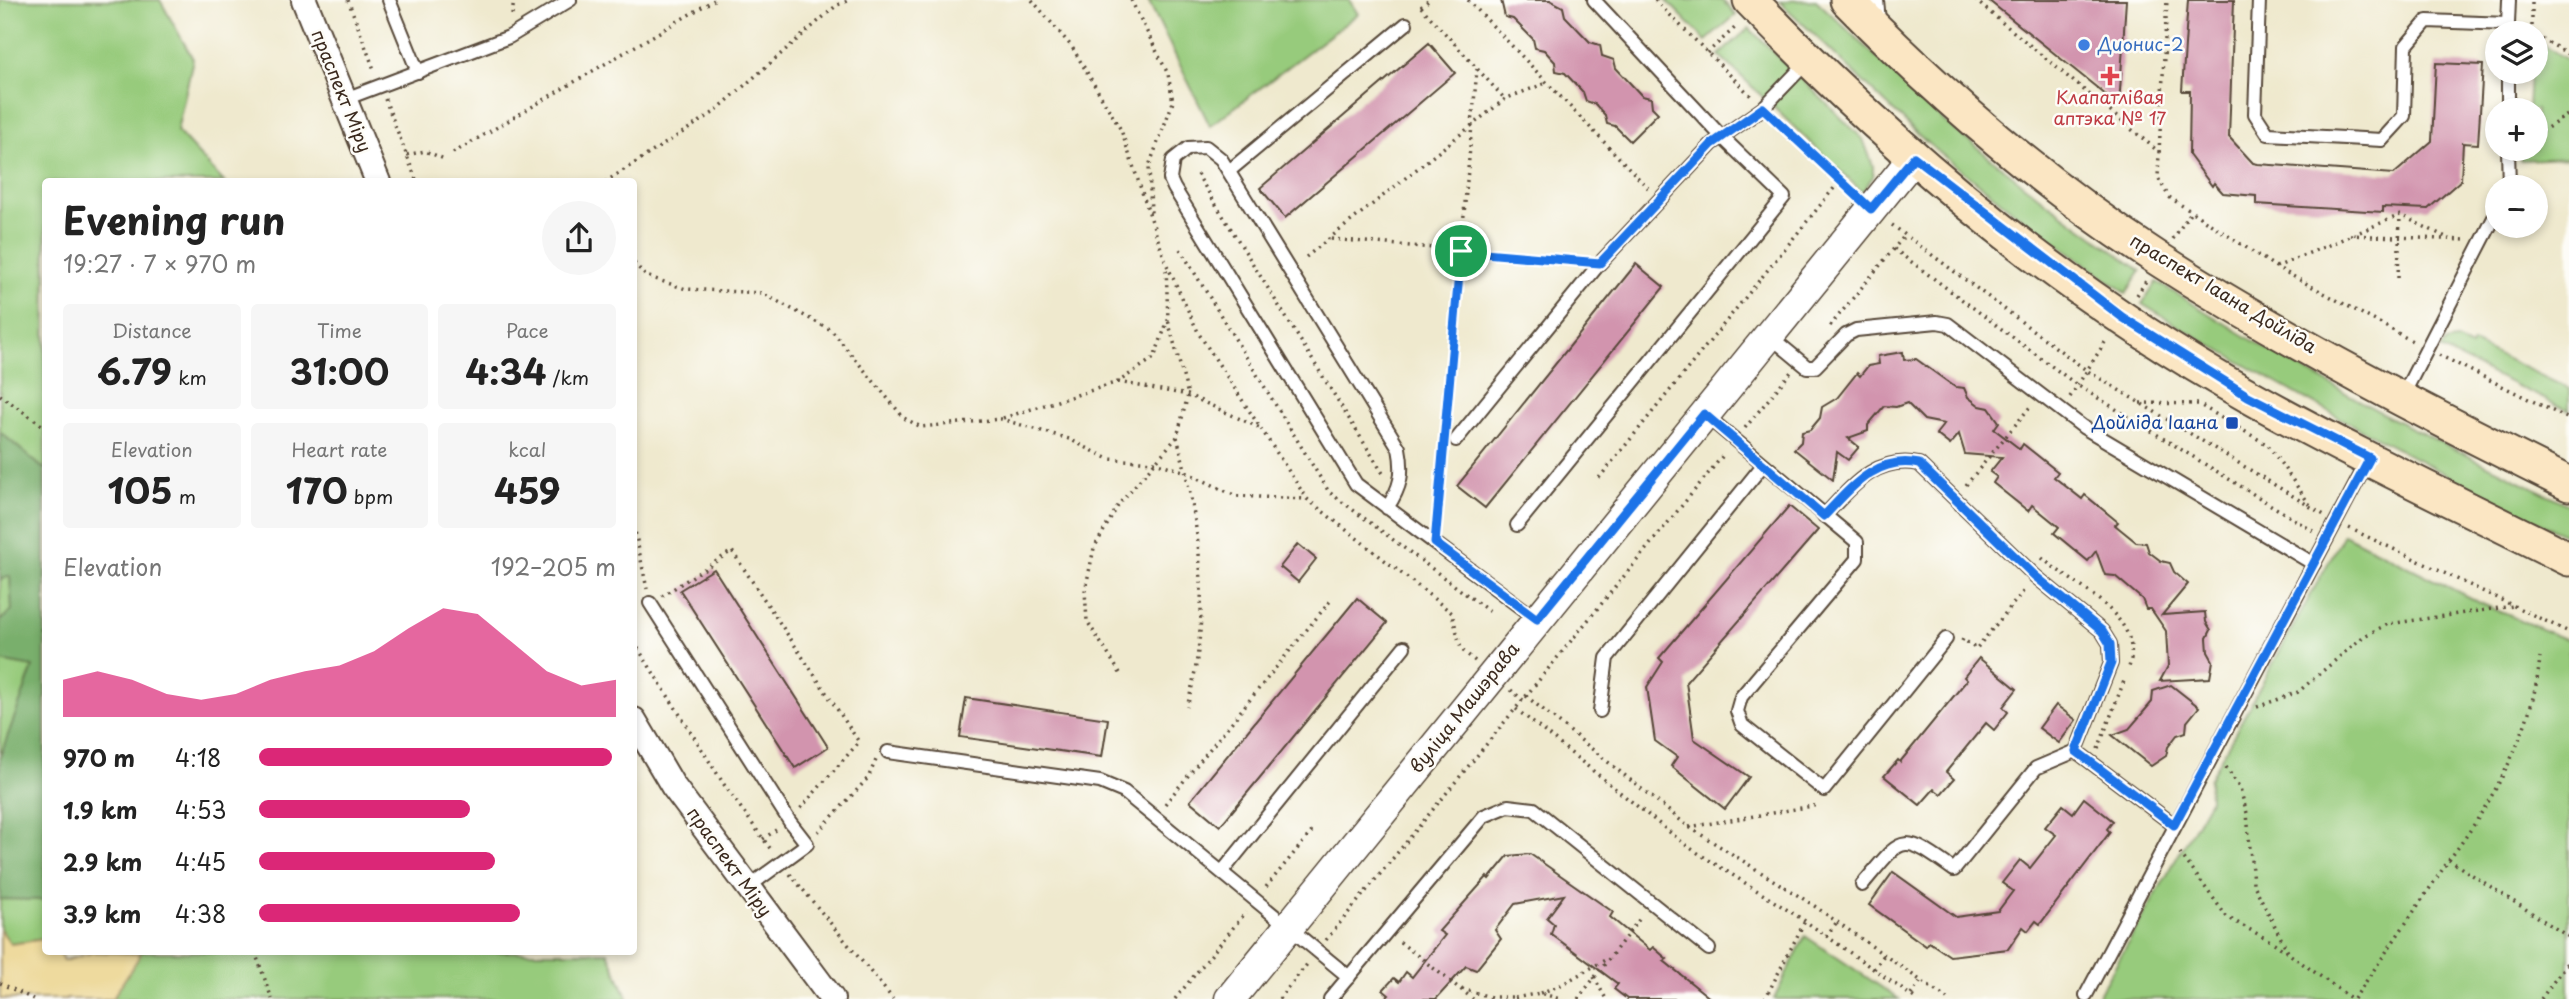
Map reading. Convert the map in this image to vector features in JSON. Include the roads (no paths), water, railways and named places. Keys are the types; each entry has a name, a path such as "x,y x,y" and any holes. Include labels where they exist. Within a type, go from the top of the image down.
{"main road":[{"name":"праспект Іаана Дойліда","path":"1847,0 1881,35 1977,121 2050,180 2160,260 2400,400 2569,484"},
{"path":"1746,11 1809,60 1914,157 2122,317 2248,396 2569,559"}],"street":[{"name":"праспект Міру","path":"304,0 376,178"},
{"name":"вуліца Машэрава","path":"1230,999 1767,334 1914,157"},
{"name":"праспект Міру","path":"637,725 673,786 832,999"}],"lane":[{"path":"389,0 418,72"},
{"path":"345,99 509,37 570,0"},
{"path":"1517,525 1784,197 1722,137 1594,0"},
{"path":"1877,0 1881,35"},
{"path":"2259,0 2255,114 2268,134 2382,140 2404,116 2406,46 2427,21 2485,26"},
{"path":"2508,21 2509,0"},
{"path":"1229,172 1406,24"},
{"path":"1456,440 1600,263 1659,199 1722,137 1763,108 1809,60"},
{"path":"1387,508 1398,492 1404,470 1399,449 1215,152 1197,146 1179,153 1170,170 1170,179 1356,485 1387,508 1435,543 1537,619"},
{"path":"2400,400 2485,238"},
{"path":"1767,334 1807,367 1815,367 1846,335 1856,330 1937,322 1948,324 2083,427 2314,564"},
{"path":"1704,414 1857,542 1857,559 1741,697 1737,711 1742,725 1824,790 1946,639"},
{"path":"2086,995 2214,748 2370,458"},
{"path":"1824,516 1867,473 1877,467 1910,462 1919,464 2035,576 2102,631 2110,644 2111,663 2076,751 2036,768 1954,870 1918,844 1903,842 1891,849 1862,885"},
{"path":"1600,711 1607,658 1763,465"},
{"path":"650,603 790,822 807,844 748,887"},
{"path":"1222,872 1404,647"},
{"path":"2076,751 2174,825"},
{"path":"888,752 1100,782 1124,792 1349,976"},
{"path":"1330,999 1484,816 1508,806 1534,808 1709,949"}],"place":[{"name":"Дионис-2","path":"2084,45"},
{"name":"Клапатлівая аптэка № 17","path":"2110,76"},
{"name":"Дойліда Іаана","path":"2232,423"}]}
